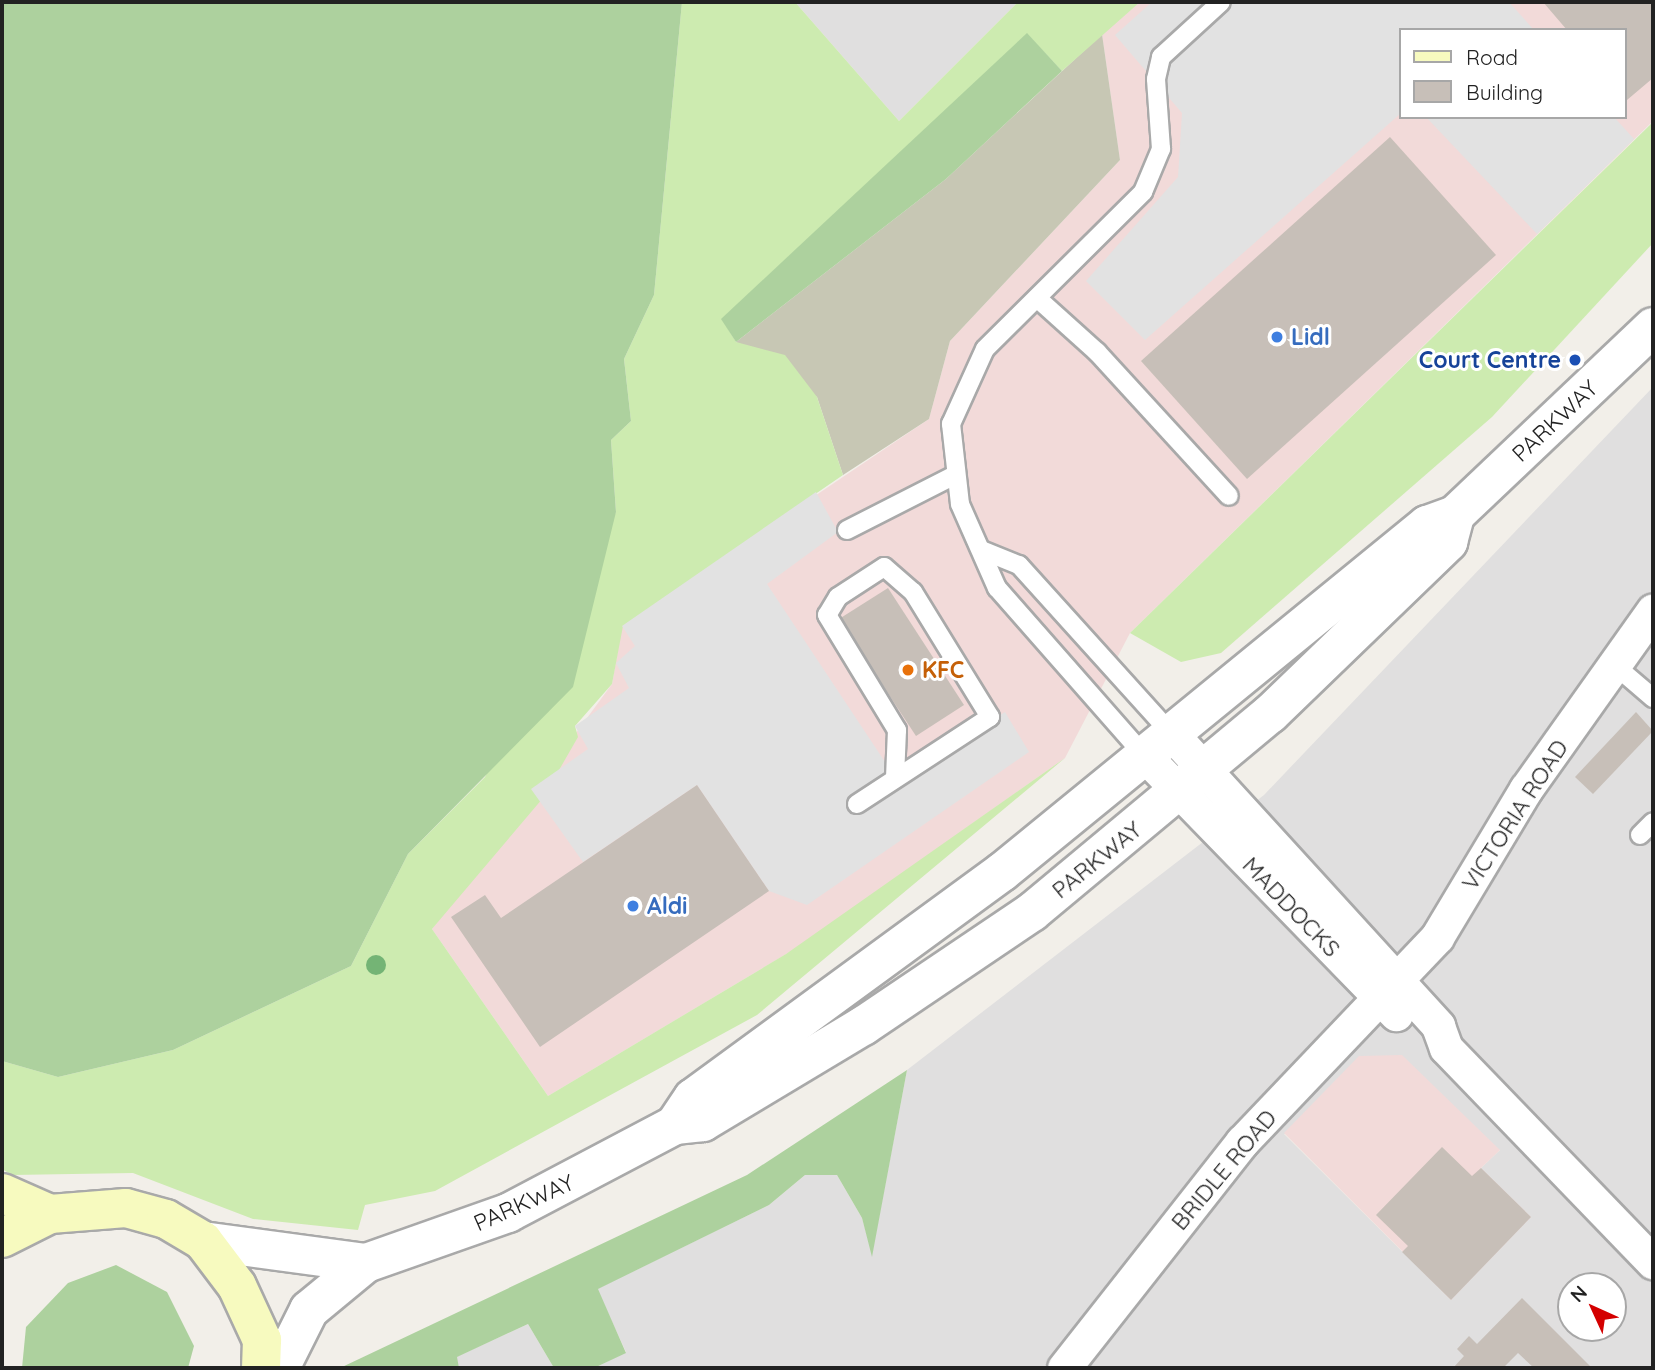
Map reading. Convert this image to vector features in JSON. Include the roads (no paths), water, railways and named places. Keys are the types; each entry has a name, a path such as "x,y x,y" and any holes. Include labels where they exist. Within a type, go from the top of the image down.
{"main road":[{"path":"2,1193 50,1214"},
{"path":"2,1238 50,1214 126,1208 166,1219 203,1241 237,1286 262,1340 261,1368"}],"street":[{"name":"PARKWAY","path":"675,1125 693,1098 884,962 1427,524 1455,515 1653,327"},
{"name":"PARKWAY","path":"280,1368 309,1310 366,1263 508,1213 675,1125 703,1122 934,980 1032,912 1192,782 1448,542 1455,515"},
{"name":"VICTORIA ROAD","path":"1389,991 1437,937 1526,789 1618,668 1653,610"},
{"name":"MADDOCKS","path":"1157,743 1389,991 1424,1042 1446,1048 1647,1244"},
{"name":"BRIDLE ROAD","path":"1064,1368 1242,1142 1389,991"},
{"name":"PARKWAY","path":"203,1241 366,1263"}],"lane":[{"path":"1157,743 997,588 953,476 954,407 985,349 1143,192 1161,149 1156,79 1161,57 1221,2"},
{"path":"1038,298 1097,352 1229,496"},
{"path":"847,530 953,476"},
{"path":"984,551 1019,565 1157,743"},
{"path":"857,804 990,717 898,575 884,567 838,597 827,615 897,730 895,777"},
{"path":"1618,668 1653,698"},
{"path":"1640,835 1653,822"}],"place":[{"name":"Lidl","path":"1277,337"},
{"name":"Court Centre","path":"1575,360"},
{"name":"KFC","path":"908,670"},
{"name":"Aldi","path":"633,906"}]}
